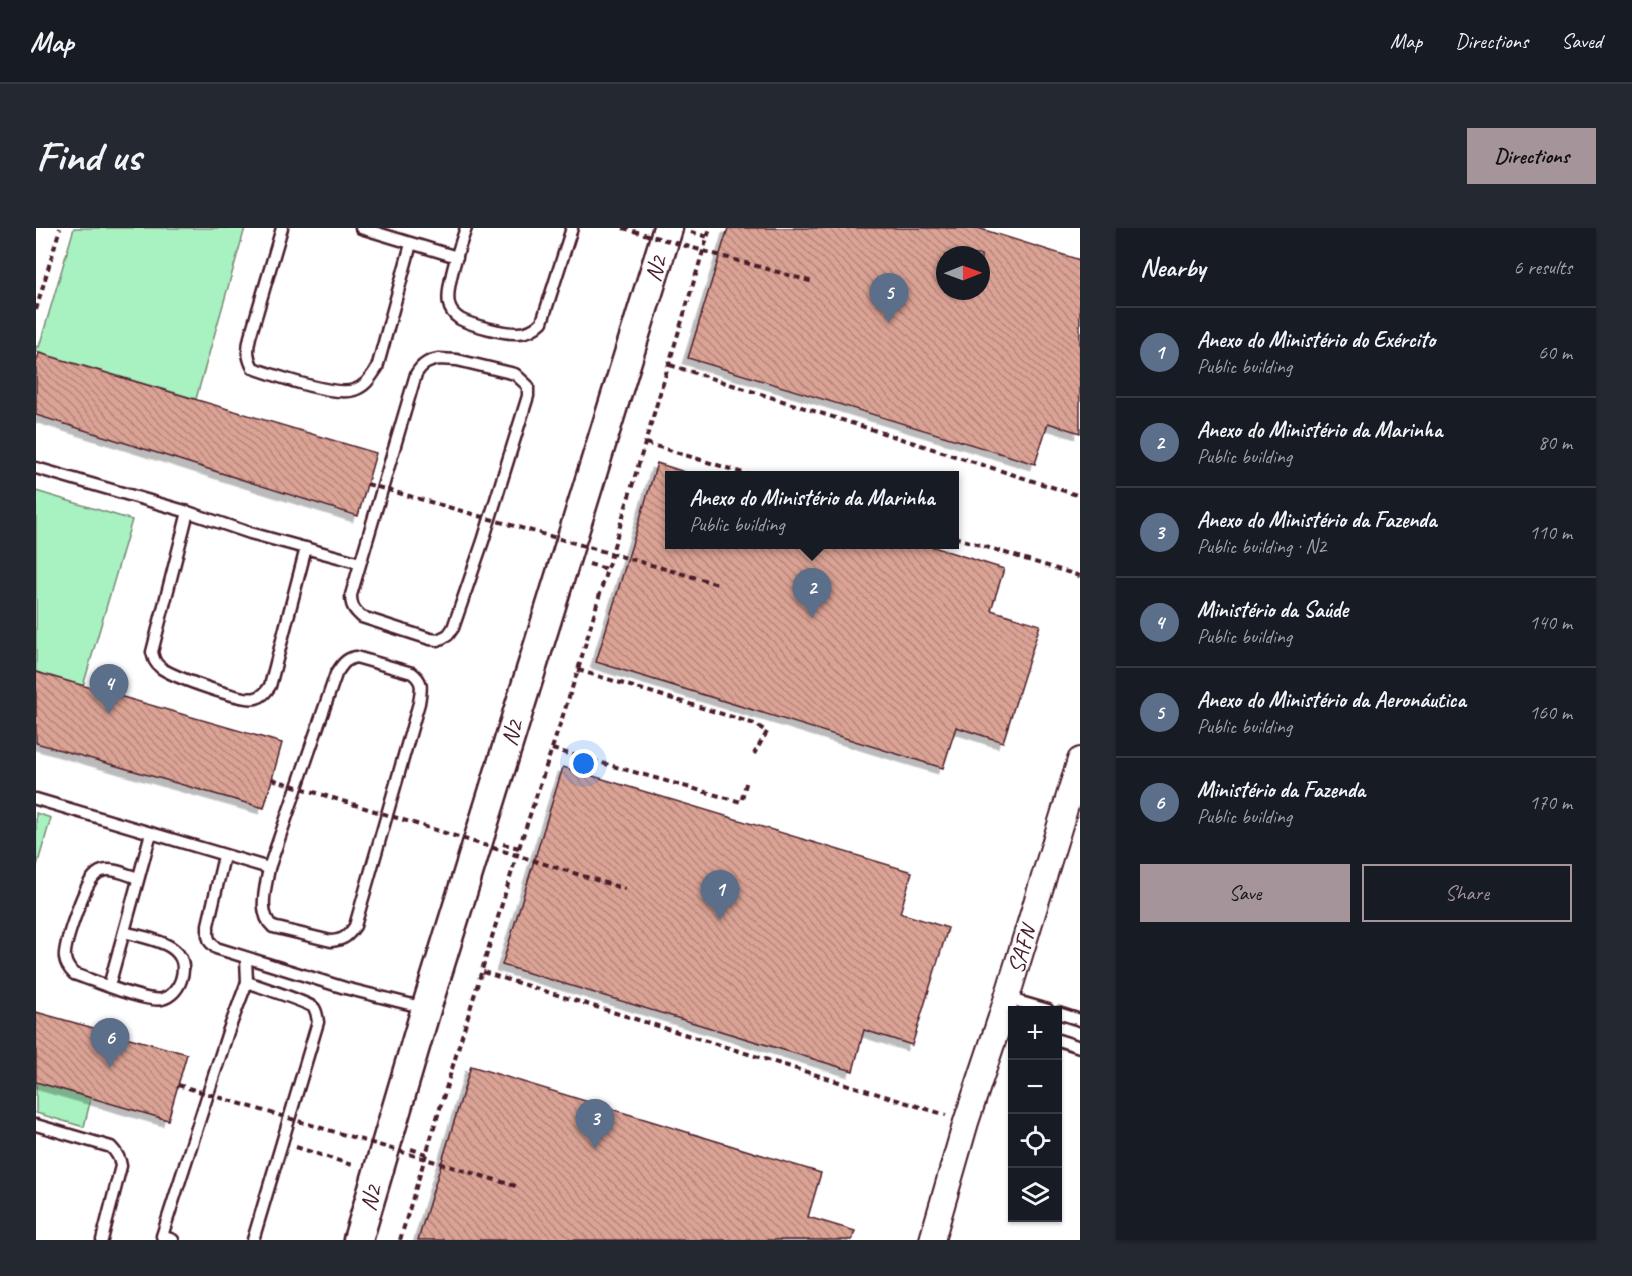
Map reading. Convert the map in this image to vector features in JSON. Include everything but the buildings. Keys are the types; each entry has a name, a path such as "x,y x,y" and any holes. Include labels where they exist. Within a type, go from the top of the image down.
{"main road":[{"name":"N2","path":"358,1240 426,1008 668,228"}],"street":[{"name":"SAFN","path":"932,1240 966,1122 1006,1014 1080,760"}],"lane":[{"path":"282,228 250,337 248,358 253,368 290,381 334,391 351,391 360,387 368,382 377,368 411,244"},
{"path":"361,228 457,257"},
{"path":"466,228 448,297 450,307 460,319 490,329 517,333 529,332 542,322 572,228"},
{"path":"440,359 457,360 515,374 522,379 528,386 528,396 522,418 466,594 448,635 438,640 430,639 362,617 351,604 351,595 360,562 408,398 421,366 440,359"},
{"path":"36,468 188,512 250,533 360,562"},
{"path":"188,512 152,652 154,661 163,669 205,687 246,699 255,699 264,695 270,686 306,548"},
{"path":"356,657 412,673 419,678 421,686 419,703 355,926 348,936 332,941 273,927 267,921 264,899 269,868 336,674 344,662 356,657"},
{"path":"36,799 269,868"},
{"path":"110,986 151,833"},
{"path":"224,856 208,925 210,942 216,948 345,988 426,1008"},
{"path":"124,932 168,944 174,949 184,968 173,994 161,1000 145,998 74,974 65,958 65,949 76,913 91,879 107,870 138,878"},
{"path":"167,1238 228,1032 247,982 246,958"},
{"path":"247,982 314,1007 318,1022 253,1240"},
{"path":"1062,1014 1080,1020"},
{"path":"1062,1041 1080,1047"},
{"path":"36,1125 111,1147 117,1152 121,1166 102,1240"}],"path":[{"path":"36,310 60,228"},
{"path":"622,228 813,282"},
{"path":"400,1240 519,848 578,669 710,228"},
{"path":"670,365 1080,496"},
{"path":"646,443 737,471"},
{"path":"367,484 718,584"},
{"path":"959,539 1080,576"},
{"path":"578,669 755,724 767,732 754,754"},
{"path":"552,748 741,802 747,780"},
{"path":"272,779 625,889"},
{"path":"483,972 966,1122"},
{"path":"178,1085 519,1187"},
{"path":"281,1142 378,1173"}],"green space":[{"path":"74,228 245,228 196,399 36,352"},
{"path":"36,491 132,520 83,686 36,672"},
{"path":"36,813 51,818 36,869"},
{"path":"36,1082 91,1098 84,1127 36,1113"}],"place":[{"name":"Anexo do Ministério da Aeronáutica","path":"889,323"},
{"name":"Anexo do Ministério da Marinha","path":"812,618"},
{"name":"Ministério da Saúde","path":"109,714"},
{"name":"Anexo do Ministério do Exército","path":"720,920"},
{"name":"Ministério da Fazenda","path":"110,1068"},
{"name":"Anexo do Ministério da Fazenda","path":"595,1149"}]}
